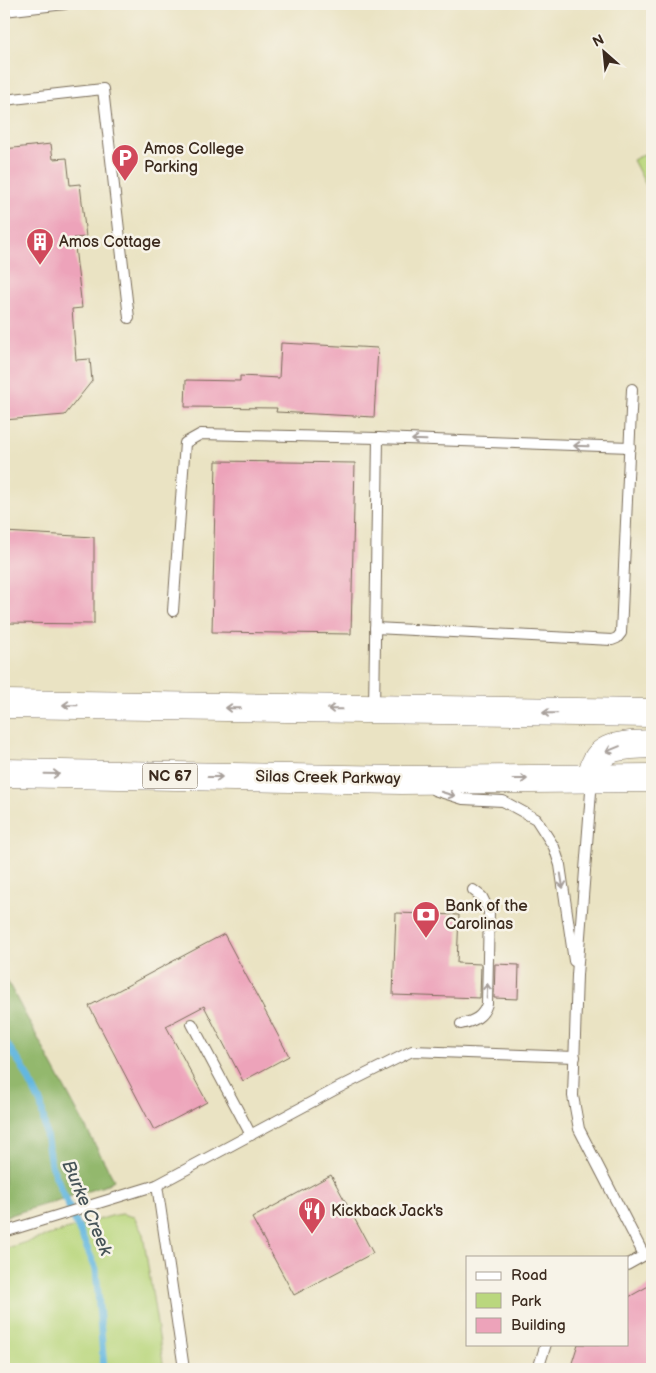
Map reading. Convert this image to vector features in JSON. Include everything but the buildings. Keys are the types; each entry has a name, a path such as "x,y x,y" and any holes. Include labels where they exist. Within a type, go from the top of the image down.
{"main road":[{"path":"4,704 652,713"},
{"path":"592,778 593,765 596,760 610,749 622,746 652,744"},
{"name":"Silas Creek Parkway","path":"4,773 401,780 652,778"}],"lane":[{"path":"4,11 65,4"},
{"path":"4,100 103,88 129,318"},
{"path":"375,628 612,640 617,638 621,633 632,388"},
{"path":"173,611 186,444 201,434 378,438 630,448"},
{"path":"374,710 378,438"},
{"path":"592,778 577,975 576,1057 573,1096 579,1129 648,1253 628,1264"},
{"path":"401,780 463,799 503,800 536,819 554,847 560,865 568,928 577,975"},
{"path":"461,1024 478,1018 485,1011 487,1004 489,911 482,897 473,890"},
{"path":"192,1024 251,1135"},
{"path":"4,1232 157,1185 412,1051 576,1057"},
{"path":"157,1185 184,1369"},
{"path":"538,1369 545,1346"}],"green space":[{"path":"652,150 652,197 633,160"},
{"path":"4,975 114,1180 104,1186 4,1217"},
{"path":"122,1214 134,1217 143,1234 164,1369 4,1369 4,1249"}],"waterway":[{"name":"Burke Creek","path":"4,1040 22,1066 41,1104 51,1165 96,1269 104,1369"}],"place":[{"name":"Amos College Parking","path":"125,182"},
{"name":"Amos Cottage","path":"40,266"},
{"name":"Bank of the Carolinas","path":"426,939"},
{"name":"Kickback Jack's","path":"312,1235"}]}
